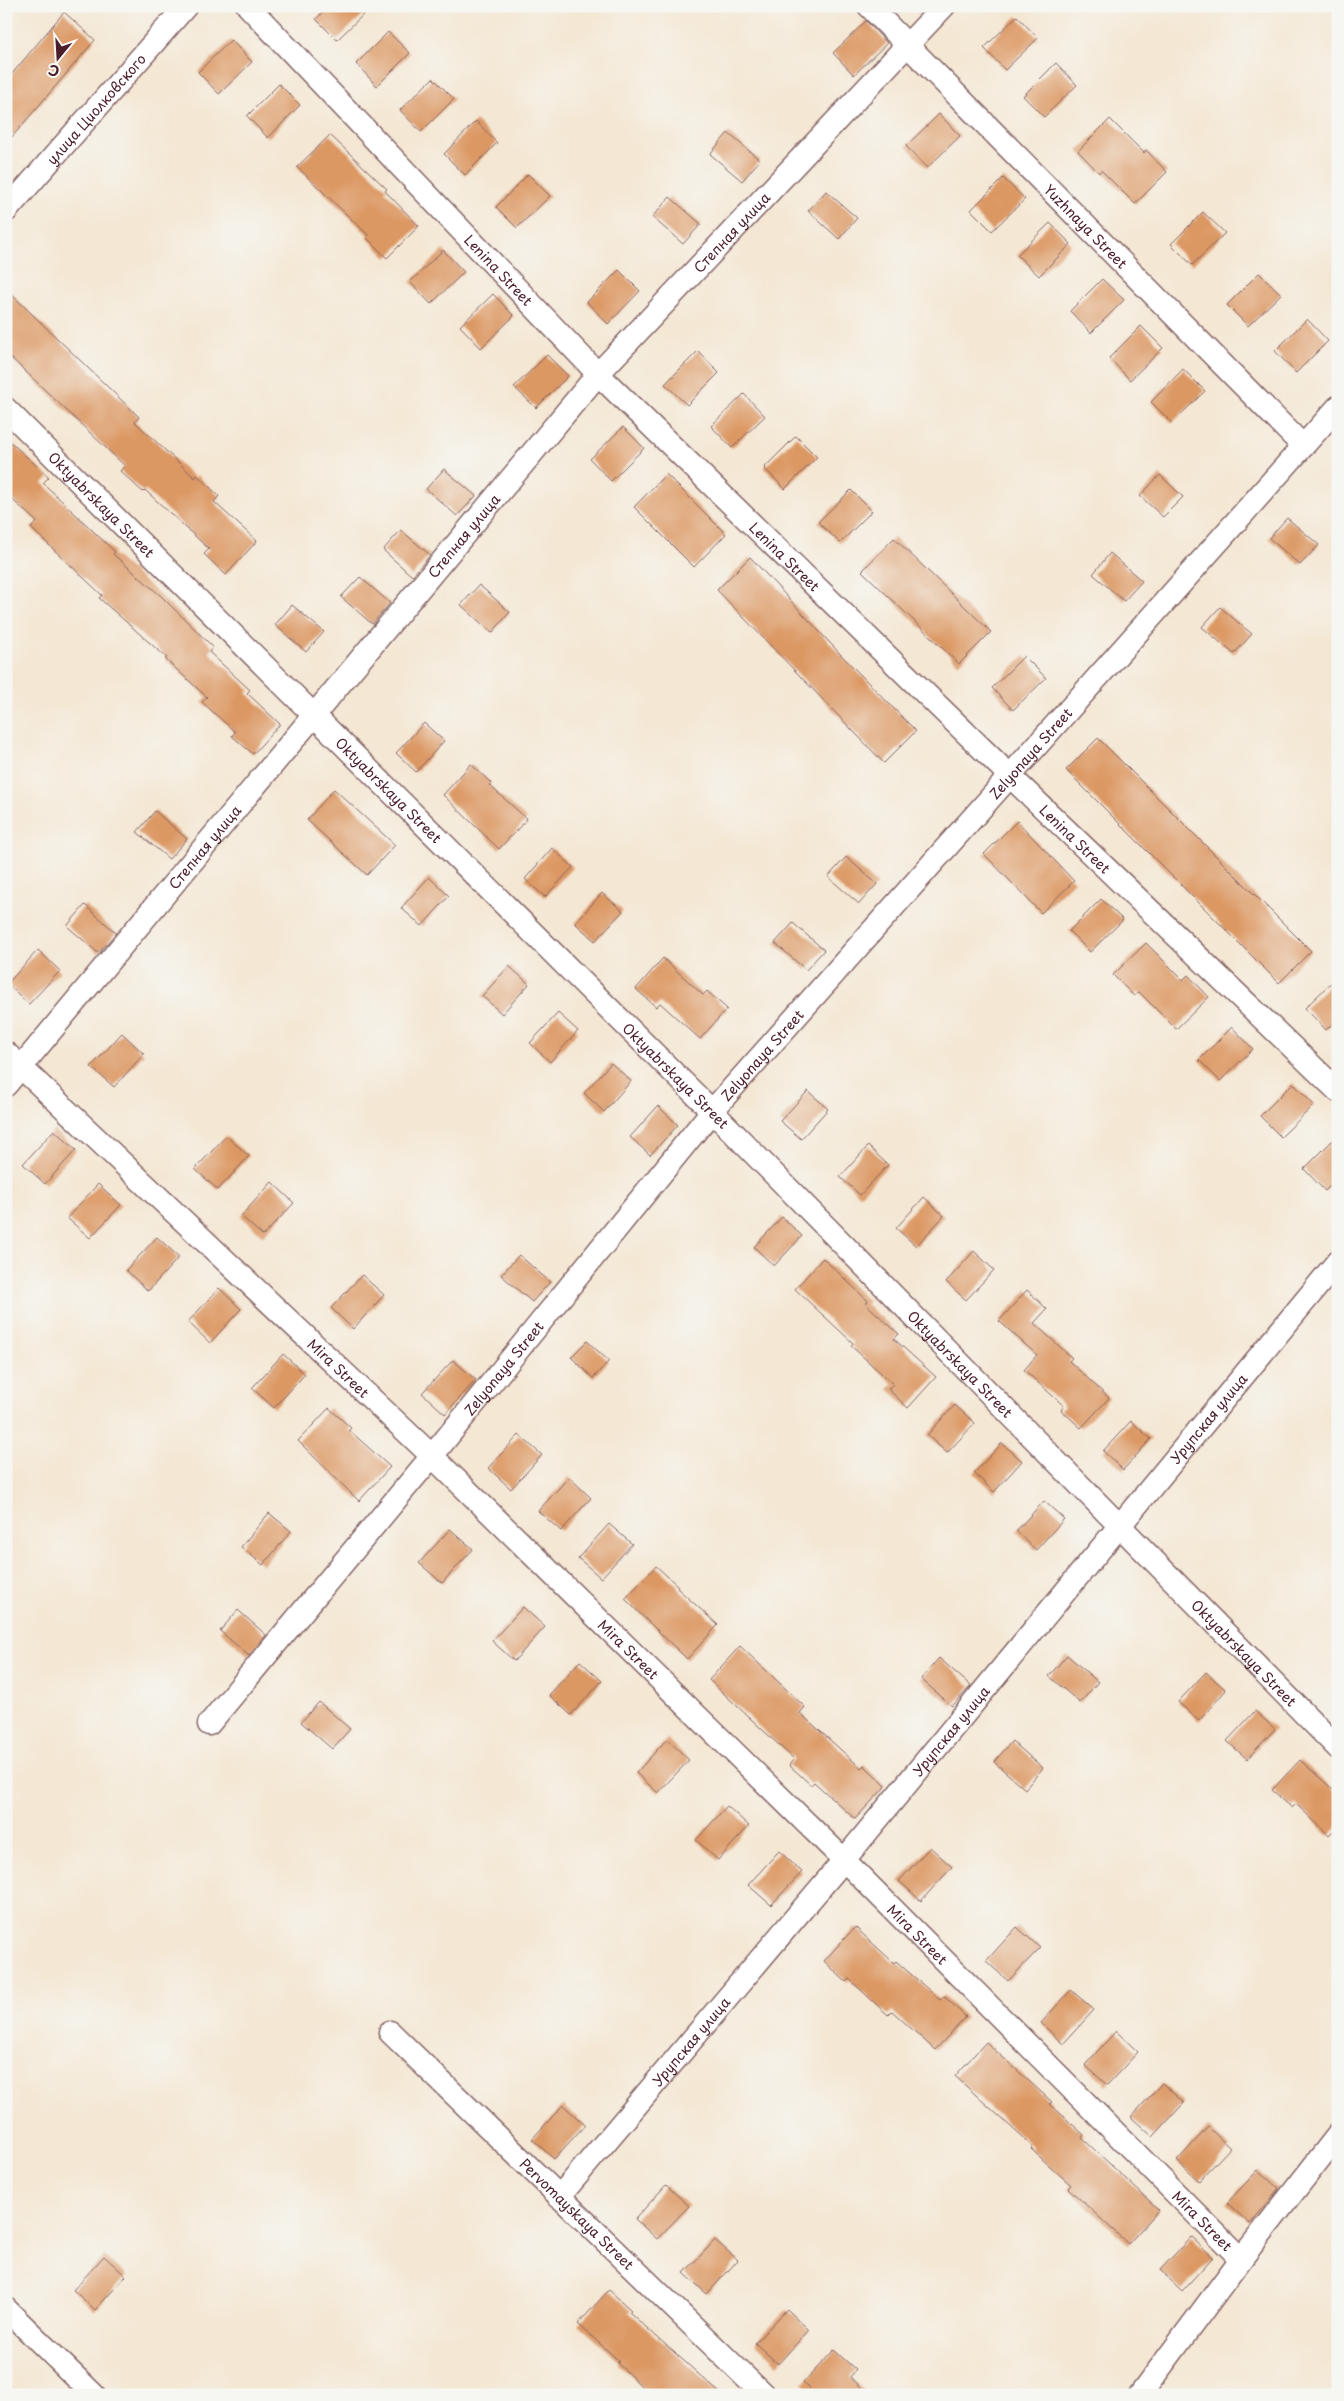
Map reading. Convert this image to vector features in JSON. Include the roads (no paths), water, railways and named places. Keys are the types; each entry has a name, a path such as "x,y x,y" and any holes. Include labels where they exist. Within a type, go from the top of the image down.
{"street":[{"name":"улица Циолковского","path":"6,211 186,6"},
{"name":"Lenina Street","path":"248,6 598,374 1010,776 1338,1091"},
{"name":"Yuzhnaya Street","path":"870,6 907,46 1302,446"},
{"name":"Степная улица","path":"6,1085 13,1060 314,714 598,374 944,6"},
{"name":"Zelyonaya Street","path":"209,1724 432,1456 712,1111 1338,407"},
{"name":"Oktyabrskaya Street","path":"6,409 712,1111 1338,1748"},
{"name":"Mira Street","path":"13,1060 432,1456 844,1860 1241,2259"},
{"name":"Урупская улица","path":"559,2197 844,1860 1338,1261"},
{"name":"Pervomayskaya Street","path":"390,2032 764,2395"},
{"path":"1140,2395 1241,2259 1338,2135"},
{"path":"6,2309 94,2395"}]}
